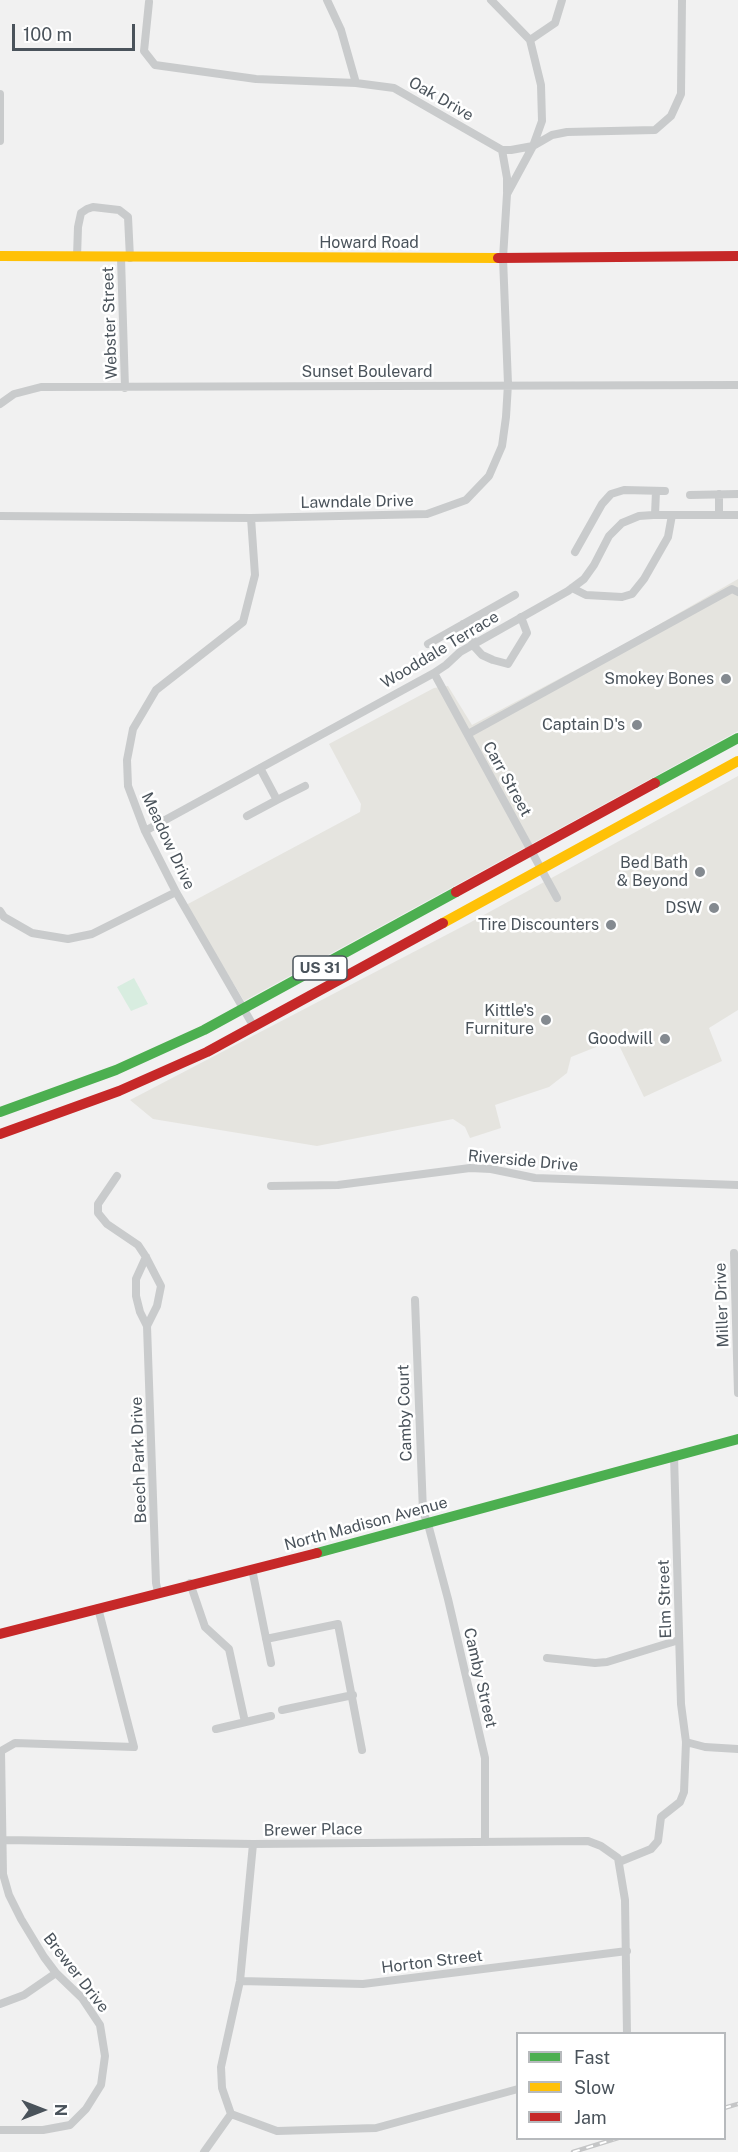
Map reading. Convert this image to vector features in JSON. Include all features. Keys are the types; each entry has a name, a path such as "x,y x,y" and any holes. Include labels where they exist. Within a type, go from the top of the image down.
{"main road":[{"name":"Howard Road","path":"0,256 503,258 738,256"},
{"name":"US 31","path":"0,1112 103,1075 204,1030 738,738"},
{"name":"US 31","path":"0,1134 119,1091 207,1052 738,761"},
{"name":"North Madison Avenue","path":"0,1634 190,1583 428,1524 738,1439"}],"street":[{"path":"327,0 341,30 356,83"},
{"path":"491,0 530,40 555,22 562,0"},
{"path":"502,150 524,149 552,135 567,132 656,130 671,116 681,94 682,0"},
{"name":"Oak Drive","path":"149,2 144,51 155,65 256,79 356,83 394,88 502,150"},
{"name":"Lawndale Drive","path":"507,194 533,146 542,121 541,85 530,40"},
{"path":"0,94 0,141"},
{"name":"Lawndale Drive","path":"0,516 252,518 427,514 466,500 489,476 502,446 506,417 508,384 503,258 507,178 502,150"},
{"name":"Webster Street","path":"77,257 81,213 93,207 119,210 128,217 125,258 126,388"},
{"name":"Sunset Boulevard","path":"0,404 14,394 41,387 738,385"},
{"path":"575,552 602,504 611,494 624,490 665,491"},
{"path":"656,491 656,515"},
{"path":"719,494 719,515"},
{"path":"690,495 738,494"},
{"path":"572,588 586,595 622,597 632,594 644,579 668,537 672,515"},
{"name":"Wooddale Terrace","path":"145,831 434,673 474,644 572,588 584,579 609,536 622,523 639,516 738,516"},
{"name":"Meadow Drive","path":"252,518 255,575 243,622 156,690 133,729 127,760 128,786 145,831 176,892 254,1027"},
{"path":"468,735 732,589 738,592"},
{"path":"428,644 515,596"},
{"path":"463,624 482,655 508,664 527,633 521,617"},
{"name":"Carr Street","path":"434,673 557,898"},
{"path":"260,768 277,800"},
{"path":"247,816 305,786"},
{"path":"0,911 4,917 32,933 68,939 92,934 176,892"},
{"name":"Riverside Drive","path":"272,1186 338,1185 470,1168 491,1169 535,1178 738,1185"},
{"name":"Beech Park Drive","path":"117,1176 98,1204 98,1213 107,1224 138,1245 161,1286 157,1306 147,1326"},
{"name":"Miller Drive","path":"734,1253 738,1393"},
{"name":"Beech Park Drive","path":"146,1257 136,1279 136,1296 147,1326 158,1592"},
{"name":"Camby Court","path":"415,1300 420,1467 423,1512 428,1524"},
{"name":"Elm Street","path":"619,1860 651,1849 658,1840 661,1817 680,1802 684,1792 686,1742 681,1704 674,1455"},
{"name":"Camby Street","path":"428,1524 448,1599 484,1758 485,1841"},
{"path":"252,1569 271,1663"},
{"path":"190,1583 205,1627 229,1649 245,1722"},
{"name":"Brewer Drive","path":"0,2130 43,2130 70,2125 86,2109 101,2085 105,2056 100,2025 82,1998 56,1973 26,1929 9,1895 3,1874 1,1751 15,1743 134,1748 98,1608"},
{"path":"266,1639 338,1624 362,1750"},
{"path":"547,1658 607,1662 679,1641"},
{"path":"282,1710 352,1695"},
{"path":"216,1729 271,1716"},
{"path":"686,1742 705,1747 738,1749"},
{"name":"Brewer Place","path":"4,1840 253,1844 588,1841 601,1846 619,1860"},
{"path":"231,2114 222,2088 222,2067 240,1982 253,1844"},
{"path":"619,1860 625,1900 627,2032"},
{"name":"Horton Street","path":"240,1982 363,1984 627,1951"},
{"path":"0,2004 24,1995 56,1973"},
{"path":"231,2114 277,2131 376,2128 516,2090"},
{"path":"204,2152 231,2114"}],"shaded area":[{"path":"738,579 738,731 244,1001 186,905 360,812 361,804 329,744 434,688 448,686 472,725 632,640"},
{"path":"738,776 738,1010 709,1028 722,1061 644,1097 616,1039 571,1057 567,1073 549,1087 495,1105 501,1128 470,1138 465,1127 453,1119 317,1146 153,1119 130,1100 471,922"}],"green space":[{"path":"134,978 148,1004 131,1011 117,987"}],"railway":[{"path":"726,2107 738,2104"},
{"path":"573,2152 612,2140"}],"traffic: fast":[{"path":"655,783 738,738"},
{"path":"0,1112 116,1070 204,1030 456,892"},
{"path":"317,1553 738,1439"}],"traffic: slow":[{"path":"0,256 498,258"},
{"path":"443,923 738,761"}],"traffic: jam":[{"path":"498,258 738,256"},
{"path":"456,892 655,783"},
{"path":"0,1134 119,1091 207,1052 443,923"},
{"path":"0,1634 317,1553"}],"place":[{"name":"Smokey Bones","path":"726,679"},
{"name":"Captain D's","path":"637,725"},
{"name":"Bed Bath & Beyond","path":"700,872"},
{"name":"DSW","path":"714,908"},
{"name":"Tire Discounters","path":"611,925"},
{"name":"Kittle's Furniture","path":"546,1020"},
{"name":"Goodwill","path":"665,1039"}]}
